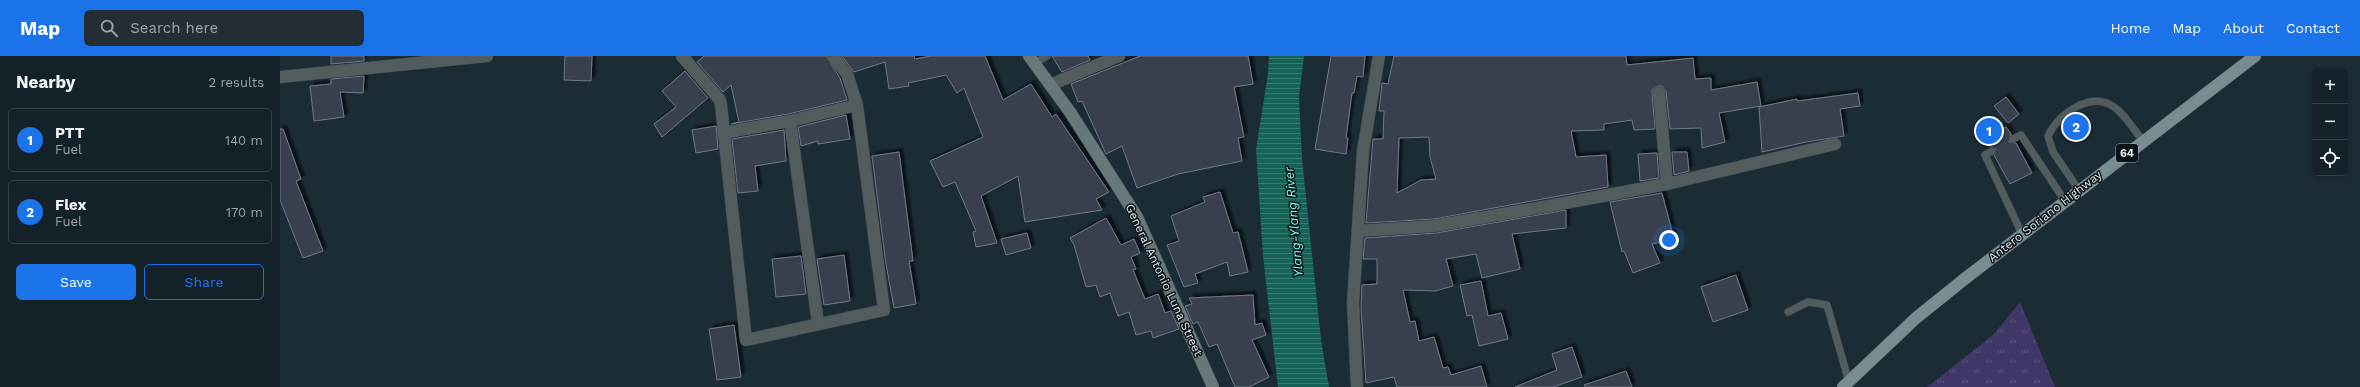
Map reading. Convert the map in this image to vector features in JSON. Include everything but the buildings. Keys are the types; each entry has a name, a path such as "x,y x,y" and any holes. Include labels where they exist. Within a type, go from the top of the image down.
{"main road":[{"name":"Antero Soriano Highway","path":"1846,384 1916,318 2022,234 2255,56"},
{"name":"General Antonio Luna Street","path":"1032,59 1070,112 1137,217 1214,387"}],"street":[{"path":"280,77 487,56"},
{"path":"682,56 720,100 746,340 818,323 884,310 857,105 848,74 833,56"},
{"path":"1050,86 1119,56"},
{"path":"1357,387 1353,303 1363,151 1379,56"},
{"path":"1659,93 1668,184"},
{"path":"723,133 790,121 857,105"},
{"path":"790,121 818,323"},
{"path":"1358,231 1435,226 1668,184 1835,144"}],"lane":[{"path":"1032,59 1047,56"},
{"path":"2079,190 2053,152 2048,136 2053,125 2073,109 2091,100 2105,101 2118,110 2143,141"},
{"path":"2013,139 2021,135 2065,201"},
{"path":"1992,151 1985,155 2022,234"},
{"path":"1788,312 1808,302 1827,305 1846,384"}],"green space":[{"path":"2020,302 2055,387 1927,387 1993,335"}],"water":[{"name":"Ylang-Ylang River","path":"1269,56 1304,56 1299,97 1302,159 1321,340 1329,387 1278,387 1263,256 1256,149 1268,74"}],"place":[{"name":"Flex","path":"2076,127"},
{"name":"PTT","path":"1989,131"}]}
